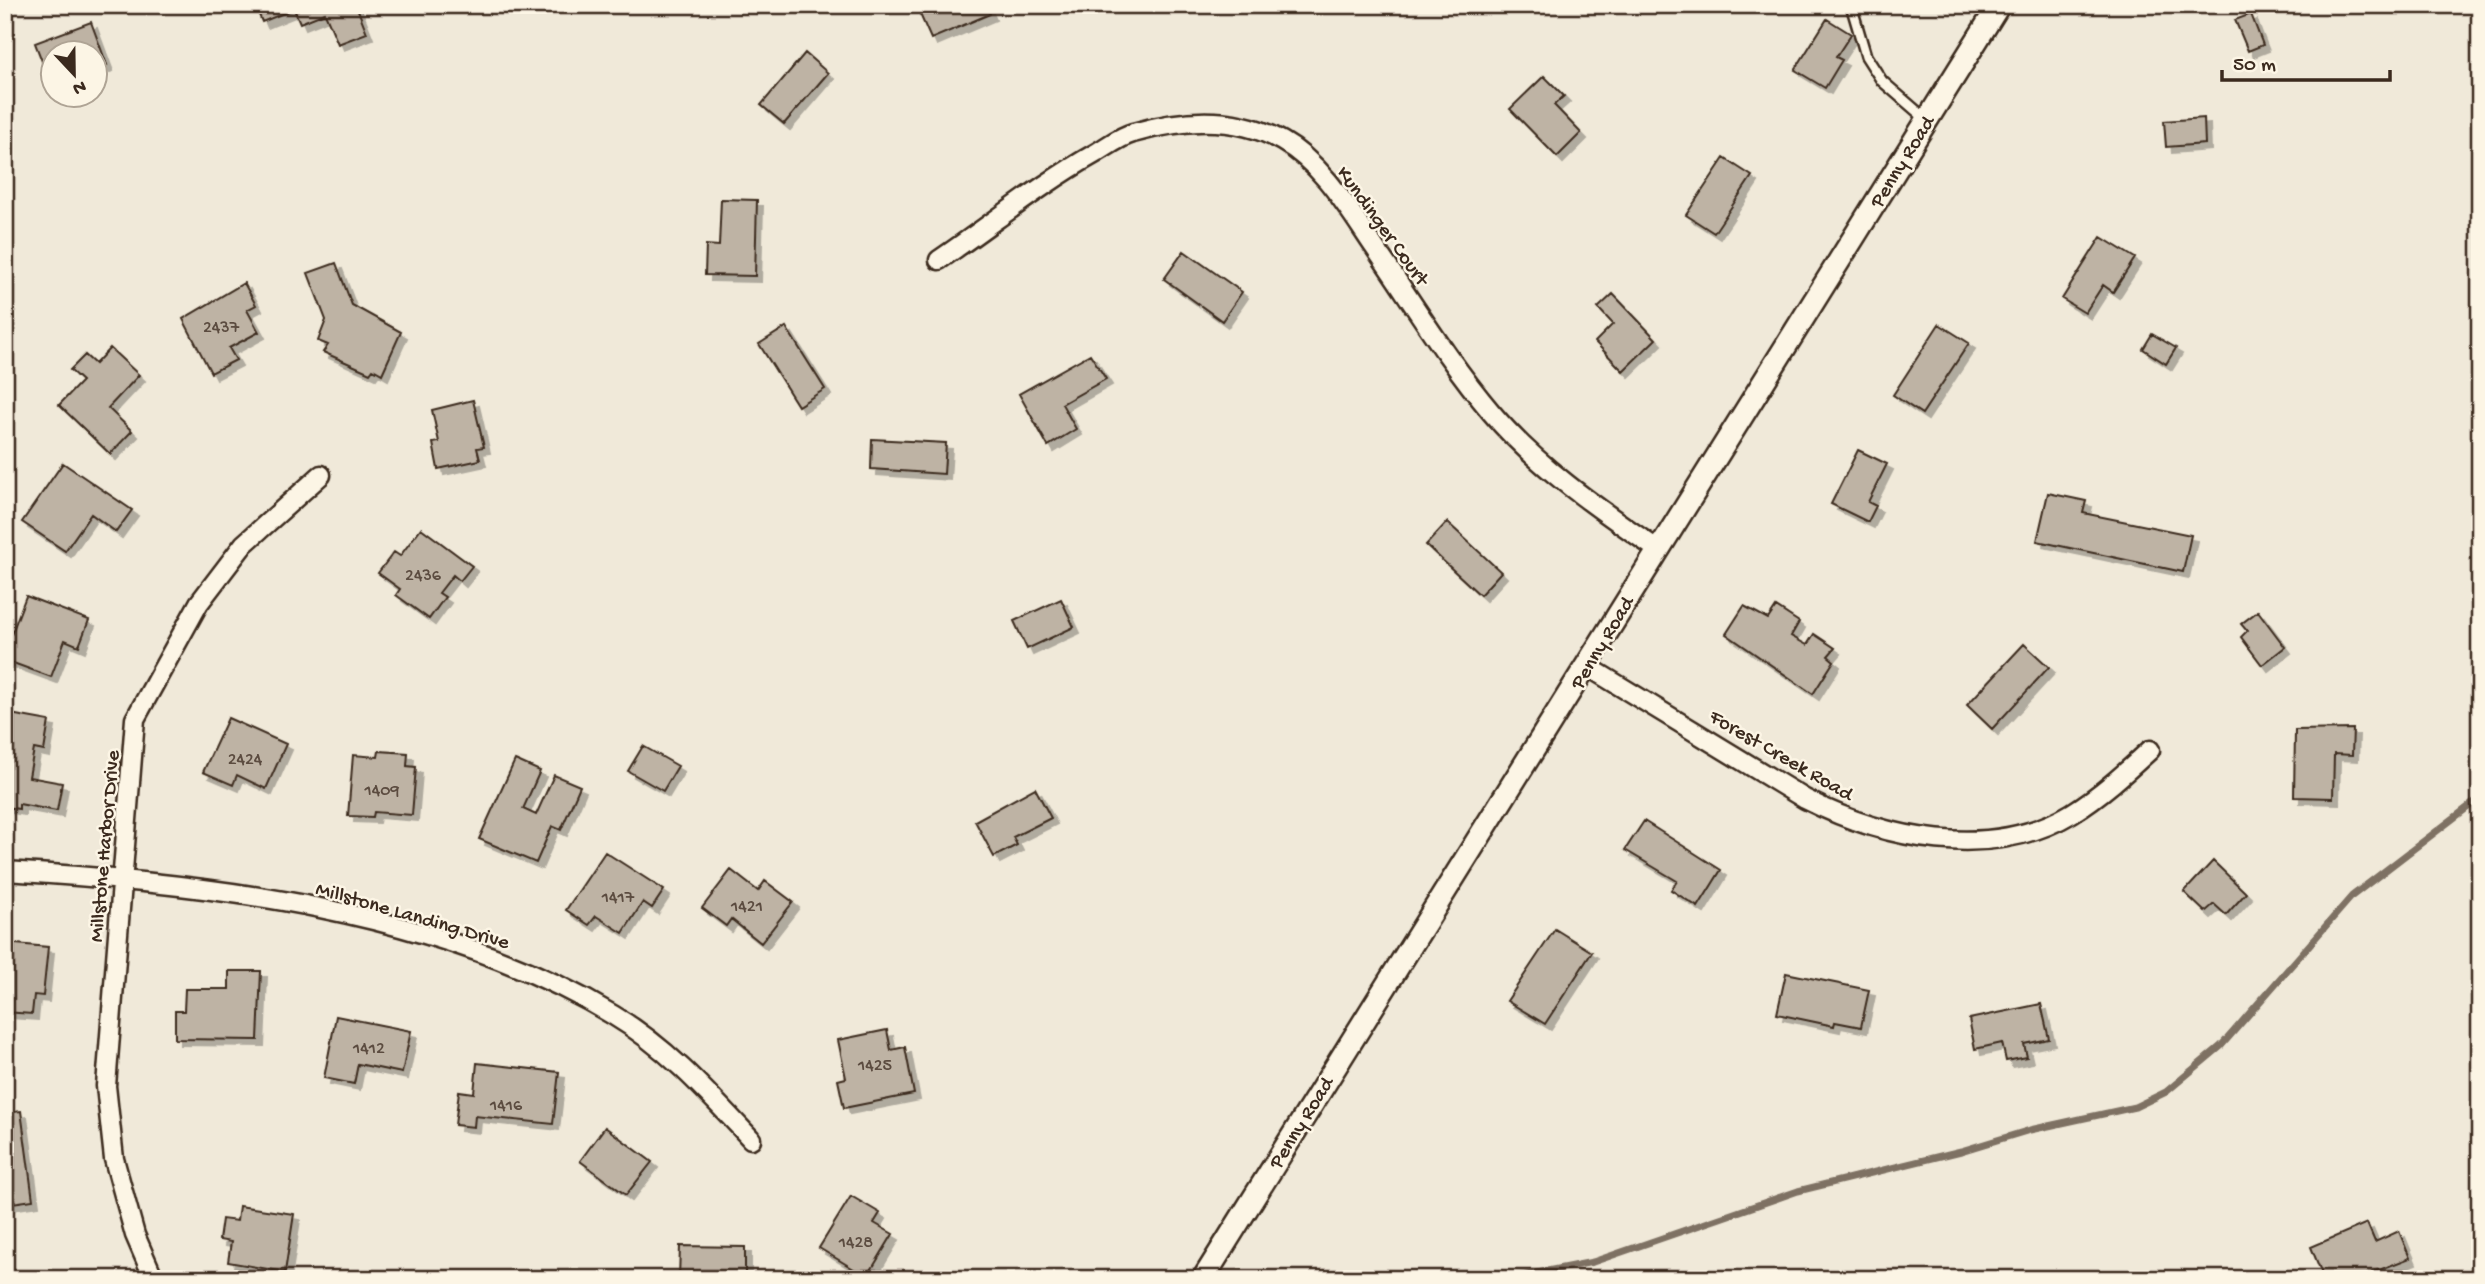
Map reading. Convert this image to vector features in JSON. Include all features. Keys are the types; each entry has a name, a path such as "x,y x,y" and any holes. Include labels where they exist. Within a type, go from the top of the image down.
{"street":[{"name":"Penny Road","path":"1203,1279 1999,5"},
{"name":"Kundinger Court","path":"939,260 1065,170 1130,133 1192,122 1238,124 1261,131 1283,141 1306,159 1341,198 1457,368 1492,414 1543,464 1592,504 1658,550"},
{"name":"Millstone Harbor Drive","path":"154,1279 135,1235 114,1159 106,1086 135,719 199,603 244,544 321,475"},
{"name":"Forest Creek Road","path":"1587,666 1805,799 1843,818 1880,830 1976,841 2026,833 2069,815 2107,790 2150,750"},
{"name":"Millstone Landing Drive","path":"5,871 123,878 293,904 379,923 476,951 557,985 615,1016 690,1074 751,1139"}],"lane":[{"path":"1851,5 1866,56 1882,81 1927,120"}],"building":[{"path":"255,5 356,5 367,33 338,44 325,13 300,23 294,9 262,22"},
{"path":"934,5 986,5 990,14 931,39 919,12"},
{"path":"2251,14 2263,45 2248,51 2235,20"},
{"path":"1827,19 1851,34 1836,57 1842,60 1825,88 1795,70"},
{"path":"91,22 97,38 48,38"},
{"path":"805,53 828,73 784,124 761,105"},
{"path":"1544,76 1564,96 1554,105 1581,133 1557,157 1510,109"},
{"path":"2204,118 2205,144 2166,147 2164,121"},
{"path":"1724,158 1752,176 1714,233 1686,215"},
{"path":"721,199 757,200 755,276 705,275 706,245 719,246"},
{"path":"2101,237 2135,258 2113,292 2103,285 2085,313 2062,299"},
{"path":"1184,251 1242,292 1222,321 1164,279"},
{"path":"336,263 352,305 401,332 382,374 373,369 370,373 323,352 328,345 318,341 326,320 308,273"},
{"path":"244,283 256,305 247,310 259,332 229,348 236,360 211,373 183,319"},
{"path":"1613,294 1656,339 1623,371 1595,342 1613,324 1598,308"},
{"path":"1939,324 1969,343 1922,414 1893,395"},
{"path":"786,327 825,389 798,406 759,344"},
{"path":"2152,334 2176,348 2166,364 2143,349"},
{"path":"110,348 139,375 108,408 132,431 110,454 59,405 82,381 70,370 85,355 95,364"},
{"path":"1090,354 1106,379 1062,404 1076,429 1048,446 1019,394"},
{"path":"473,400 484,447 477,448 480,460 438,469 433,443 439,442 432,410"},
{"path":"872,439 946,443 944,474 871,469"},
{"path":"1858,450 1887,464 1868,502 1876,506 1868,522 1831,504"},
{"path":"63,463 132,510 116,532 91,514 65,551 22,522"},
{"path":"2048,493 2086,501 2083,513 2191,535 2183,572 2037,541"},
{"path":"1447,522 1501,572 1480,595 1426,545"},
{"path":"421,528 472,566 460,581 453,575 439,593 445,597 429,619 396,595 400,589 378,573 394,552 400,556"},
{"path":"26,596 89,620 79,646 65,640 51,677 5,660 5,651"},
{"path":"1061,599 1074,627 1027,649 1014,621"},
{"path":"1744,606 1768,619 1776,607 1799,622 1791,636 1807,645 1814,634 1835,648 1828,656 1834,661 1813,694 1726,634"},
{"path":"2258,611 2285,647 2262,665 2241,637 2247,631 2241,624"},
{"path":"2024,644 2049,667 1992,729 1967,705"},
{"path":"5,713 49,721 44,751 34,749 29,777 62,783 57,811 19,804 19,809 5,807"},
{"path":"228,718 286,744 266,789 237,775 233,785 203,772"},
{"path":"2353,729 2352,755 2334,754 2333,798 2294,797 2295,730"},
{"path":"643,746 678,766 663,791 628,771"},
{"path":"379,751 408,753 407,766 416,767 412,815 374,812 373,817 348,816 353,755 378,757"},
{"path":"515,760 540,771 523,809 536,815 554,775 580,786 561,830 552,826 536,863 479,839"},
{"path":"1035,788 1051,818 1013,837 1017,845 994,857 975,821"},
{"path":"1644,821 1721,870 1698,907 1671,890 1677,881 1625,850"},
{"path":"605,852 664,890 652,908 643,902 623,933 596,916 589,925 566,910"},
{"path":"2213,861 2246,893 2226,915 2214,904 2205,912 2184,892"},
{"path":"731,870 758,891 765,881 793,902 761,943 731,919 726,926 702,908"},
{"path":"1555,929 1592,952 1545,1024 1507,1001"},
{"path":"5,943 48,947 43,996 34,995 32,1014 5,1012"},
{"path":"229,971 261,971 258,1040 175,1039 175,1011 184,1011 185,989 229,989"},
{"path":"1786,973 1869,990 1861,1027 1835,1022 1834,1026 1777,1014"},
{"path":"2041,1004 2049,1039 2024,1044 2027,1057 2006,1061 2002,1043 1975,1049 1969,1019"},
{"path":"336,1016 411,1031 402,1073 358,1064 354,1084 324,1078"},
{"path":"887,1030 891,1050 905,1047 914,1094 844,1108 838,1080 846,1078 838,1040"},
{"path":"477,1063 559,1072 553,1124 475,1116 474,1127 455,1125 459,1091 474,1093"},
{"path":"21,1111 33,1200 5,1204 5,1113"},
{"path":"605,1127 652,1162 626,1195 580,1161"},
{"path":"851,1196 880,1213 874,1223 893,1234 867,1277 819,1248"},
{"path":"239,1206 294,1214 285,1272 228,1262 231,1242 219,1240 222,1219 237,1221"},
{"path":"2367,1223 2375,1242 2399,1231 2410,1258 2356,1279 2324,1279 2311,1247"},
{"path":"680,1246 745,1247 745,1279 679,1279"}],"waterway":[{"path":"1506,1279 1593,1262 1798,1191 1961,1151 2030,1130 2135,1107 2166,1092 2221,1046 2352,896 2480,798"}]}
